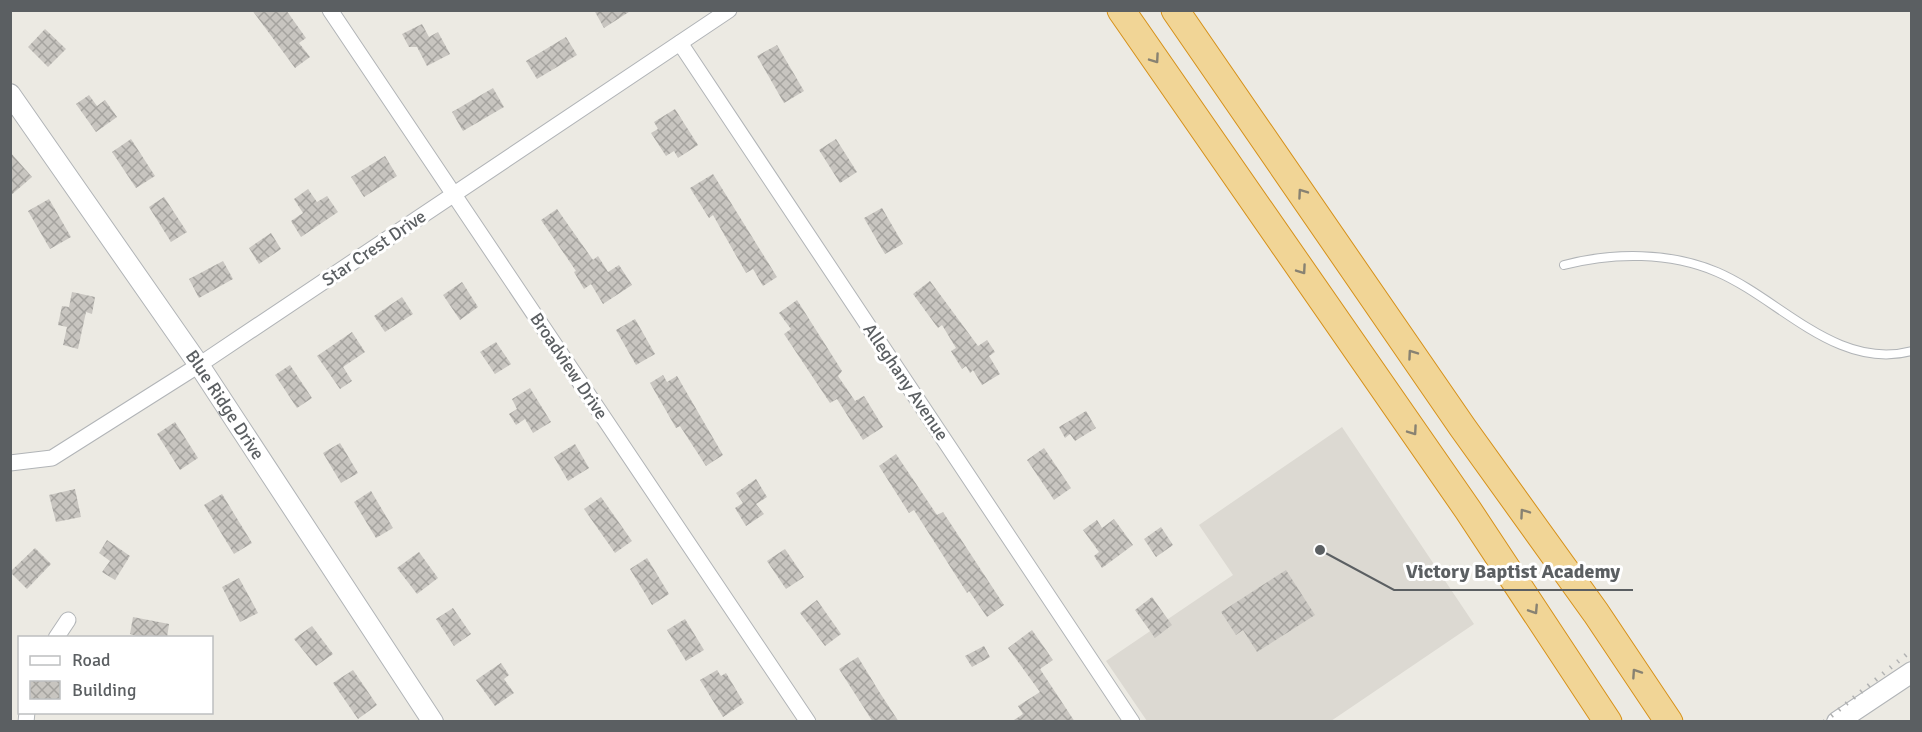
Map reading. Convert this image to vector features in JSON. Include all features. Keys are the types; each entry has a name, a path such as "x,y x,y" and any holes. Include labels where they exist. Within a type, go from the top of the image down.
{"highway":[{"path":"1122,10 1468,510 1608,722"},
{"path":"1174,10 1463,428 1607,629 1669,722"}],"street":[{"name":"Broadview Drive","path":"330,10 807,722"},
{"name":"Star Crest Drive","path":"10,463 52,458 199,365 729,10"},
{"name":"Alleghany Avenue","path":"680,43 1132,722"},
{"name":"Blue Ridge Drive","path":"10,93 199,365 433,722"},
{"path":"58,636 68,620"},
{"path":"1837,722 1911,672"}],"lane":[{"path":"1564,265 1598,258 1628,256 1688,262 1734,281 1808,328 1852,349 1881,355 1911,351"}],"shaded area":[{"path":"1342,427 1474,624 1331,721 1147,721 1106,661 1233,575 1199,525"}],"building":[{"path":"252,10 286,10 306,38 299,43 310,57 295,68"},
{"path":"594,10 632,10 604,28"},
{"path":"422,24 429,37 438,32 450,54 427,66 417,47 409,47 402,34"},
{"path":"45,29 66,49 48,67 28,47"},
{"path":"566,37 577,55 537,79 526,61"},
{"path":"777,45 804,91 784,103 757,56"},
{"path":"493,88 504,107 463,131 452,112"},
{"path":"89,95 97,106 105,100 117,117 96,132 76,104"},
{"path":"675,109 698,145 678,158 674,151 666,156 651,133 658,129 654,122"},
{"path":"131,139 155,176 136,188 112,152"},
{"path":"836,139 857,172 840,183 819,150"},
{"path":"10,152 32,177 10,196"},
{"path":"385,156 397,176 364,197 351,177"},
{"path":"713,174 777,277 763,286 753,269 746,273 713,215 709,218 690,188"},
{"path":"308,189 317,202 327,196 338,212 301,237 291,221 303,213 294,199"},
{"path":"164,197 187,232 171,242 149,207"},
{"path":"49,199 71,237 50,249 28,211"},
{"path":"882,208 903,244 885,254 864,218"},
{"path":"557,209 593,260 598,256 608,272 619,265 632,285 603,304 591,284 584,289 574,272 576,271 541,220"},
{"path":"271,233 281,249 259,264 249,248"},
{"path":"223,261 233,279 199,298 189,279"},
{"path":"930,281 978,346 987,340 995,352 989,356 1000,374 982,385 973,370 970,373 966,366 962,369 951,351 956,348 942,325 938,328 913,294"},
{"path":"462,282 478,307 460,320 443,295"},
{"path":"72,292 95,297 92,314 86,312 78,349 63,345 67,327 58,325 62,306 69,307"},
{"path":"402,297 413,314 385,332 374,316"},
{"path":"797,300 842,371 838,376 855,401 864,396 883,427 863,440 837,399 830,403 784,334 791,329 779,313"},
{"path":"635,319 655,354 636,365 616,330"},
{"path":"352,332 365,352 343,367 352,381 340,389 317,356"},
{"path":"496,342 511,364 495,374 480,352"},
{"path":"290,365 312,398 297,408 275,375"},
{"path":"663,375 667,382 677,376 723,455 706,466 680,426 676,428 650,383"},
{"path":"530,388 551,422 533,433 525,419 516,425 509,414 517,409 512,399"},
{"path":"1086,411 1096,428 1075,441 1070,434 1065,438 1059,427"},
{"path":"175,422 198,458 180,470 157,434"},
{"path":"340,443 358,473 341,483 323,453"},
{"path":"575,444 589,468 568,481 554,457"},
{"path":"1044,448 1071,488 1054,500 1027,460"},
{"path":"896,454 937,515 943,512 1004,605 987,617 969,591 967,593 914,510 909,513 879,466"},
{"path":"756,479 767,497 756,504 764,514 746,526 735,508 743,503 736,493"},
{"path":"75,489 81,517 56,522 49,495"},
{"path":"371,491 393,528 376,538 354,502"},
{"path":"222,494 252,543 234,554 204,505"},
{"path":"601,497 632,541 615,553 584,509"},
{"path":"1114,519 1133,545 1102,568 1094,556 1099,552 1083,530 1097,520 1102,528"},
{"path":"1161,527 1173,545 1156,557 1144,539"},
{"path":"107,540 130,556 115,580 102,572 110,561 99,553"},
{"path":"35,548 51,564 27,589 10,572"},
{"path":"785,549 804,577 786,589 767,561"},
{"path":"419,552 438,578 417,594 397,568"},
{"path":"647,558 669,594 652,605 630,569"},
{"path":"1286,570 1315,615 1257,652 1243,630 1236,635 1221,612"},
{"path":"239,578 258,613 240,622 222,587"},
{"path":"1152,597 1172,625 1155,638 1135,610"},
{"path":"817,600 841,634 825,646 800,613"},
{"path":"453,608 471,634 454,646 436,619"},
{"path":"133,617 169,624 167,636 130,634"},
{"path":"685,619 704,650 686,661 667,630"},
{"path":"312,626 333,654 316,666 294,639"},
{"path":"1032,630 1053,660 1040,669 1075,722 1011,722 1023,714 1018,706 1040,692 1008,648"},
{"path":"984,646 990,657 972,667 965,656"},
{"path":"858,657 899,722 873,722 839,669"},
{"path":"501,663 509,675 504,679 514,693 495,706 476,680"},
{"path":"353,670 377,705 358,719 333,683"},
{"path":"717,670 721,676 726,673 744,703 723,717 700,680"}],"railway":[{"path":"1824,722 1912,650"}],"place":[{"name":"Victory Baptist Academy","path":"1320,550"}]}
